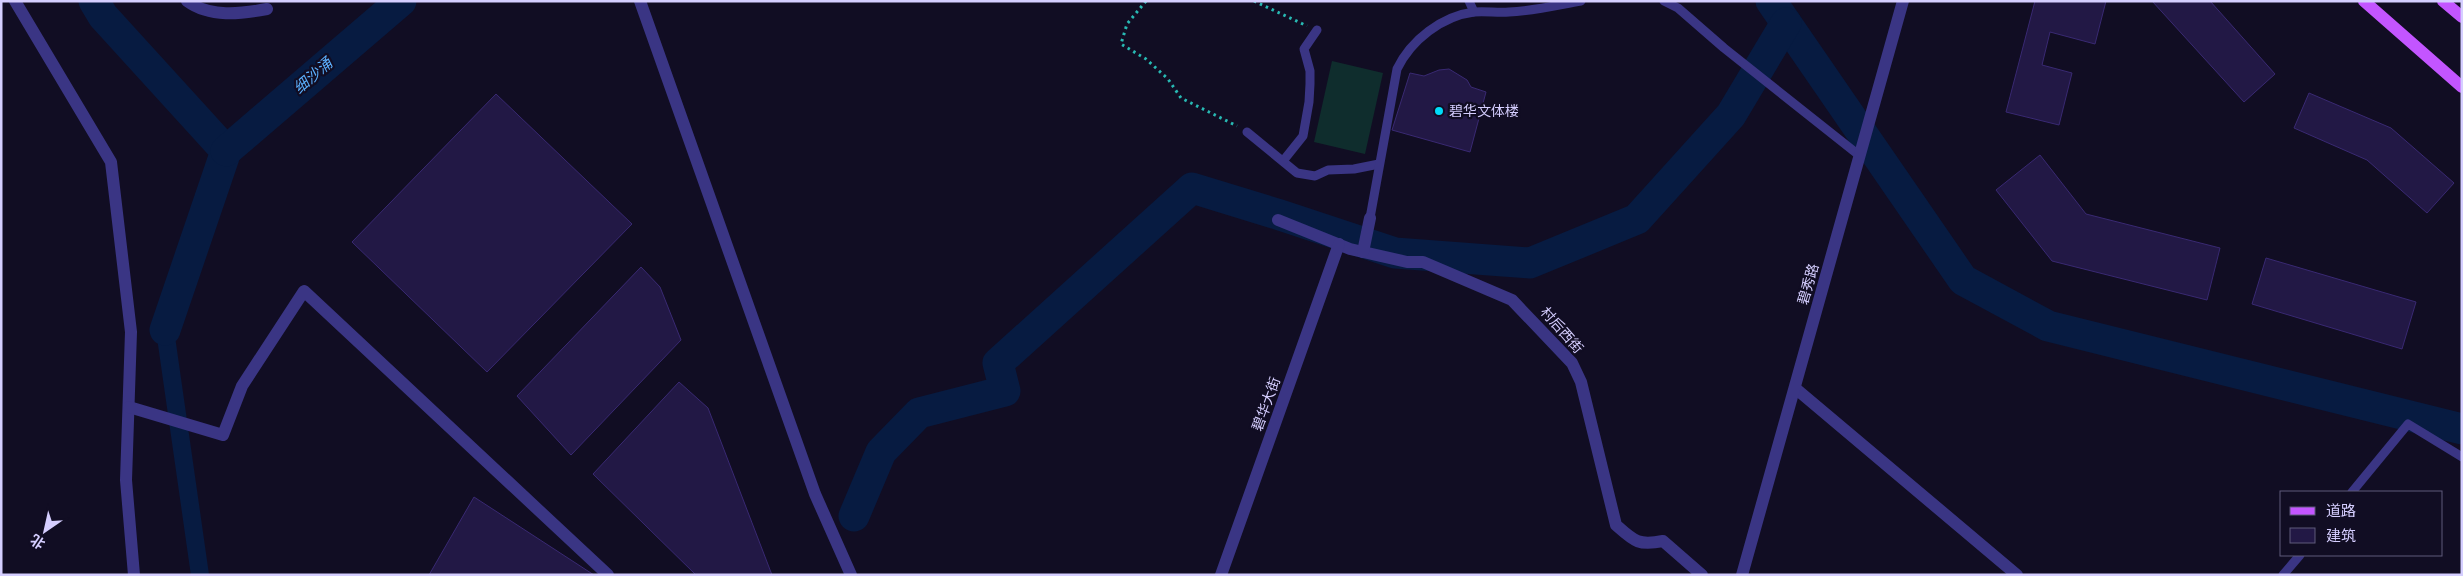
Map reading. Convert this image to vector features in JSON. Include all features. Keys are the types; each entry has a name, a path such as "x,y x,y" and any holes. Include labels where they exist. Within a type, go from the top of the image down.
{"main road":[{"path":"2364,1 2462,87"},
{"path":"2443,1 2462,17"}],"street":[{"path":"15,1 111,162 130,332 126,480 134,575"},
{"path":"187,1 213,12 239,14 267,9"},
{"path":"640,1 815,494 852,575"},
{"name":"碧秀路","path":"1742,575 1903,1"},
{"path":"1363,251 1370,218"},
{"name":"村后西街","path":"1278,220 1339,244 1363,251 1407,262 1423,262 1512,300 1572,363 1581,382 1616,525 1632,540 1644,545 1663,541 1702,575"},
{"name":"碧华大街","path":"1221,575 1339,244"},
{"path":"128,407 223,436 242,386 304,291 608,575"},
{"path":"1795,388 2017,575"}],"lane":[{"path":"1469,1 1474,12"},
{"path":"1370,218 1396,69 1404,53 1432,28 1452,18 1474,12 1510,12 1581,1"},
{"path":"1664,1 1678,8 1724,48 1860,156"},
{"path":"1282,161 1303,136 1309,102 1310,77 1304,48 1316,30"},
{"path":"1247,132 1297,173 1315,176 1328,170 1354,169 1379,164"},
{"path":"2353,491 2408,424 2462,457"},
{"path":"2284,575 2299,556"}],"path":[{"path":"1146,1 1127,24 1121,44 1146,59 1168,80 1181,98 1247,132"},
{"path":"1254,1 1316,30"}],"green space":[{"path":"1332,61 1383,73 1365,154 1314,142"}],"building":[{"path":"2035,1 2106,1 2095,44 2050,32 2042,65 2072,73 2059,125 2006,112"},
{"path":"2152,1 2210,1 2275,74 2244,102"},
{"name":"碧华文体楼","path":"1449,69 1467,80 1471,87 1486,92 1470,152 1392,130 1410,73 1424,76 1439,70"},
{"path":"2309,93 2391,128 2454,183 2427,213 2367,160 2294,128"},
{"path":"496,94 632,224 487,372 352,242"},
{"path":"2040,155 2086,214 2220,248 2207,300 2052,261 1996,190"},
{"path":"2266,258 2416,302 2402,349 2252,304"},
{"path":"641,267 660,287 681,340 571,455 517,396"},
{"path":"679,382 708,408 772,575 696,575 593,474"},
{"path":"474,497 511,521 594,575 429,575"}],"waterway":[{"path":"94,1 103,16 226,151 165,330"},
{"name":"细沙涌","path":"226,151 401,1"},
{"path":"1771,1 1963,280 2048,326 2462,429"},
{"path":"854,516 881,452 919,413 1005,391 998,363 1192,188 1395,253 1530,263 1637,219 1731,115 1786,23"},
{"path":"165,330 200,575"}],"place":[{"name":"碧华文体楼","path":"1439,111"}]}
